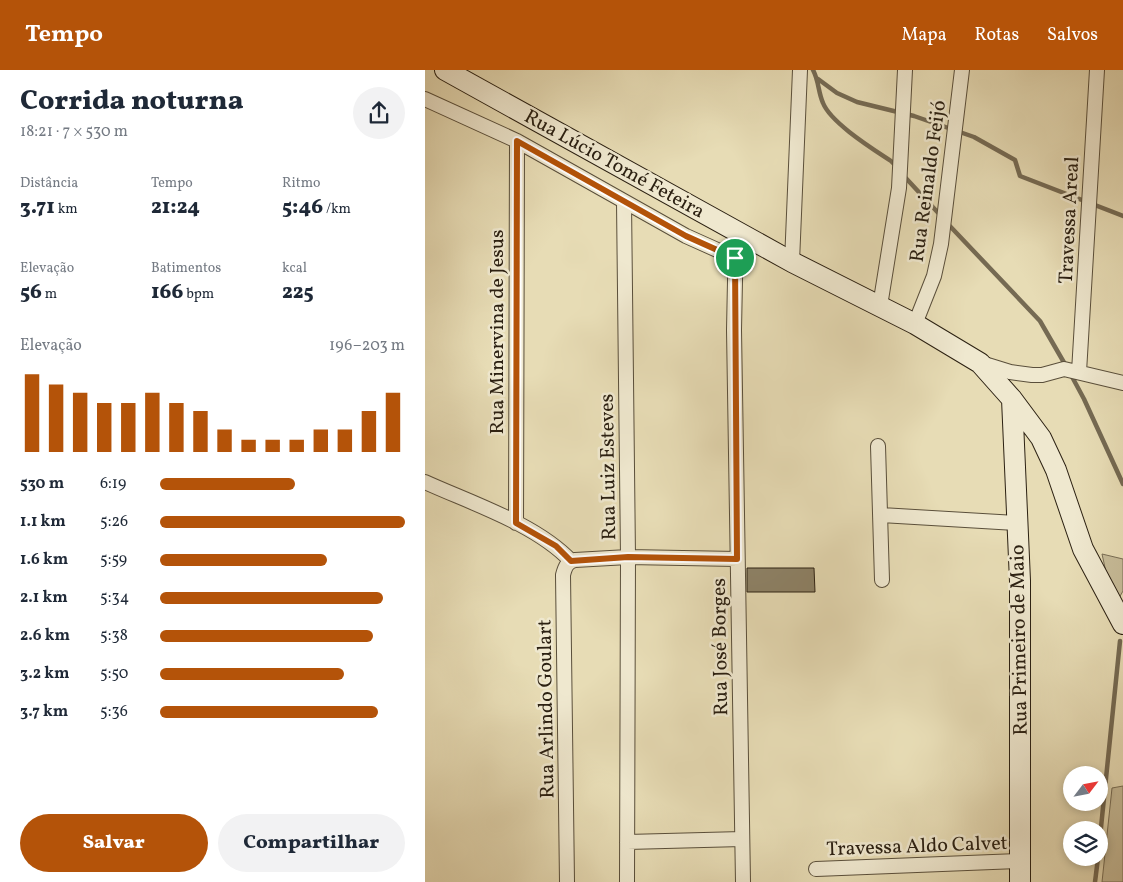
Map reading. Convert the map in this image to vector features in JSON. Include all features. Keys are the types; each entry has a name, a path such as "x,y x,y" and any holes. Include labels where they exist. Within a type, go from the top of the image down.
{"main road":[{"name":"Rua Lúcio Tomé Feteira","path":"445,70 641,176 792,262 915,324 980,363 1012,398 1041,438 1057,470 1083,549 1123,624"},
{"name":"Rua Primeiro de Maio","path":"1012,398 1020,581 1020,882"}],"street":[{"path":"880,306 899,188 905,70"},
{"name":"Rua Reinaldo Feijó","path":"915,324 934,276 941,244 962,70"},
{"name":"Travessa Areal","path":"1073,370 1089,222 1097,70"},
{"path":"792,262 800,75"},
{"name":"Rua Lúcio Tomé Feteira","path":"425,99 517,141 686,236 735,258"},
{"name":"Rua Minervina de Jesus","path":"516,523 517,141"},
{"name":"Rua Luiz Esteves","path":"624,202 628,557 627,882"},
{"name":"Rua José Borges","path":"736,231 737,559 740,626 743,882"},
{"path":"980,363 1010,372 1032,375 1073,370 1123,383"},
{"path":"879,446 882,580"},
{"path":"425,482 516,523 556,546 571,561 628,557 737,559"},
{"path":"881,515 1016,523"},
{"name":"Rua Arlindo Goulart","path":"567,882 563,575 565,566 571,561"},
{"path":"627,842 741,839"},
{"name":"Travessa Aldo Calvet","path":"816,870 1020,861"}],"shaded area":[{"path":"1102,554 1123,559 1123,591 1119,598 1108,581"},
{"path":"1123,786 1123,882 1102,882 1104,866 1108,866 1108,826 1112,788"}],"building":[{"path":"747,568 814,568 815,592 747,592"}],"waterway":[{"path":"813,70 827,111 843,127 897,167"},
{"path":"818,79 837,93 857,102 914,116 974,137 1015,160 1020,176 1123,216"},
{"path":"903,175 942,217"},
{"path":"947,223 1040,321 1066,366"},
{"path":"1070,373 1123,484"},
{"path":"1102,821 1120,641"},
{"path":"1095,882 1097,866"}],"route":[{"path":"517,141 686,236 735,258 737,559 628,557 571,561 556,546 516,523 517,141"}]}
